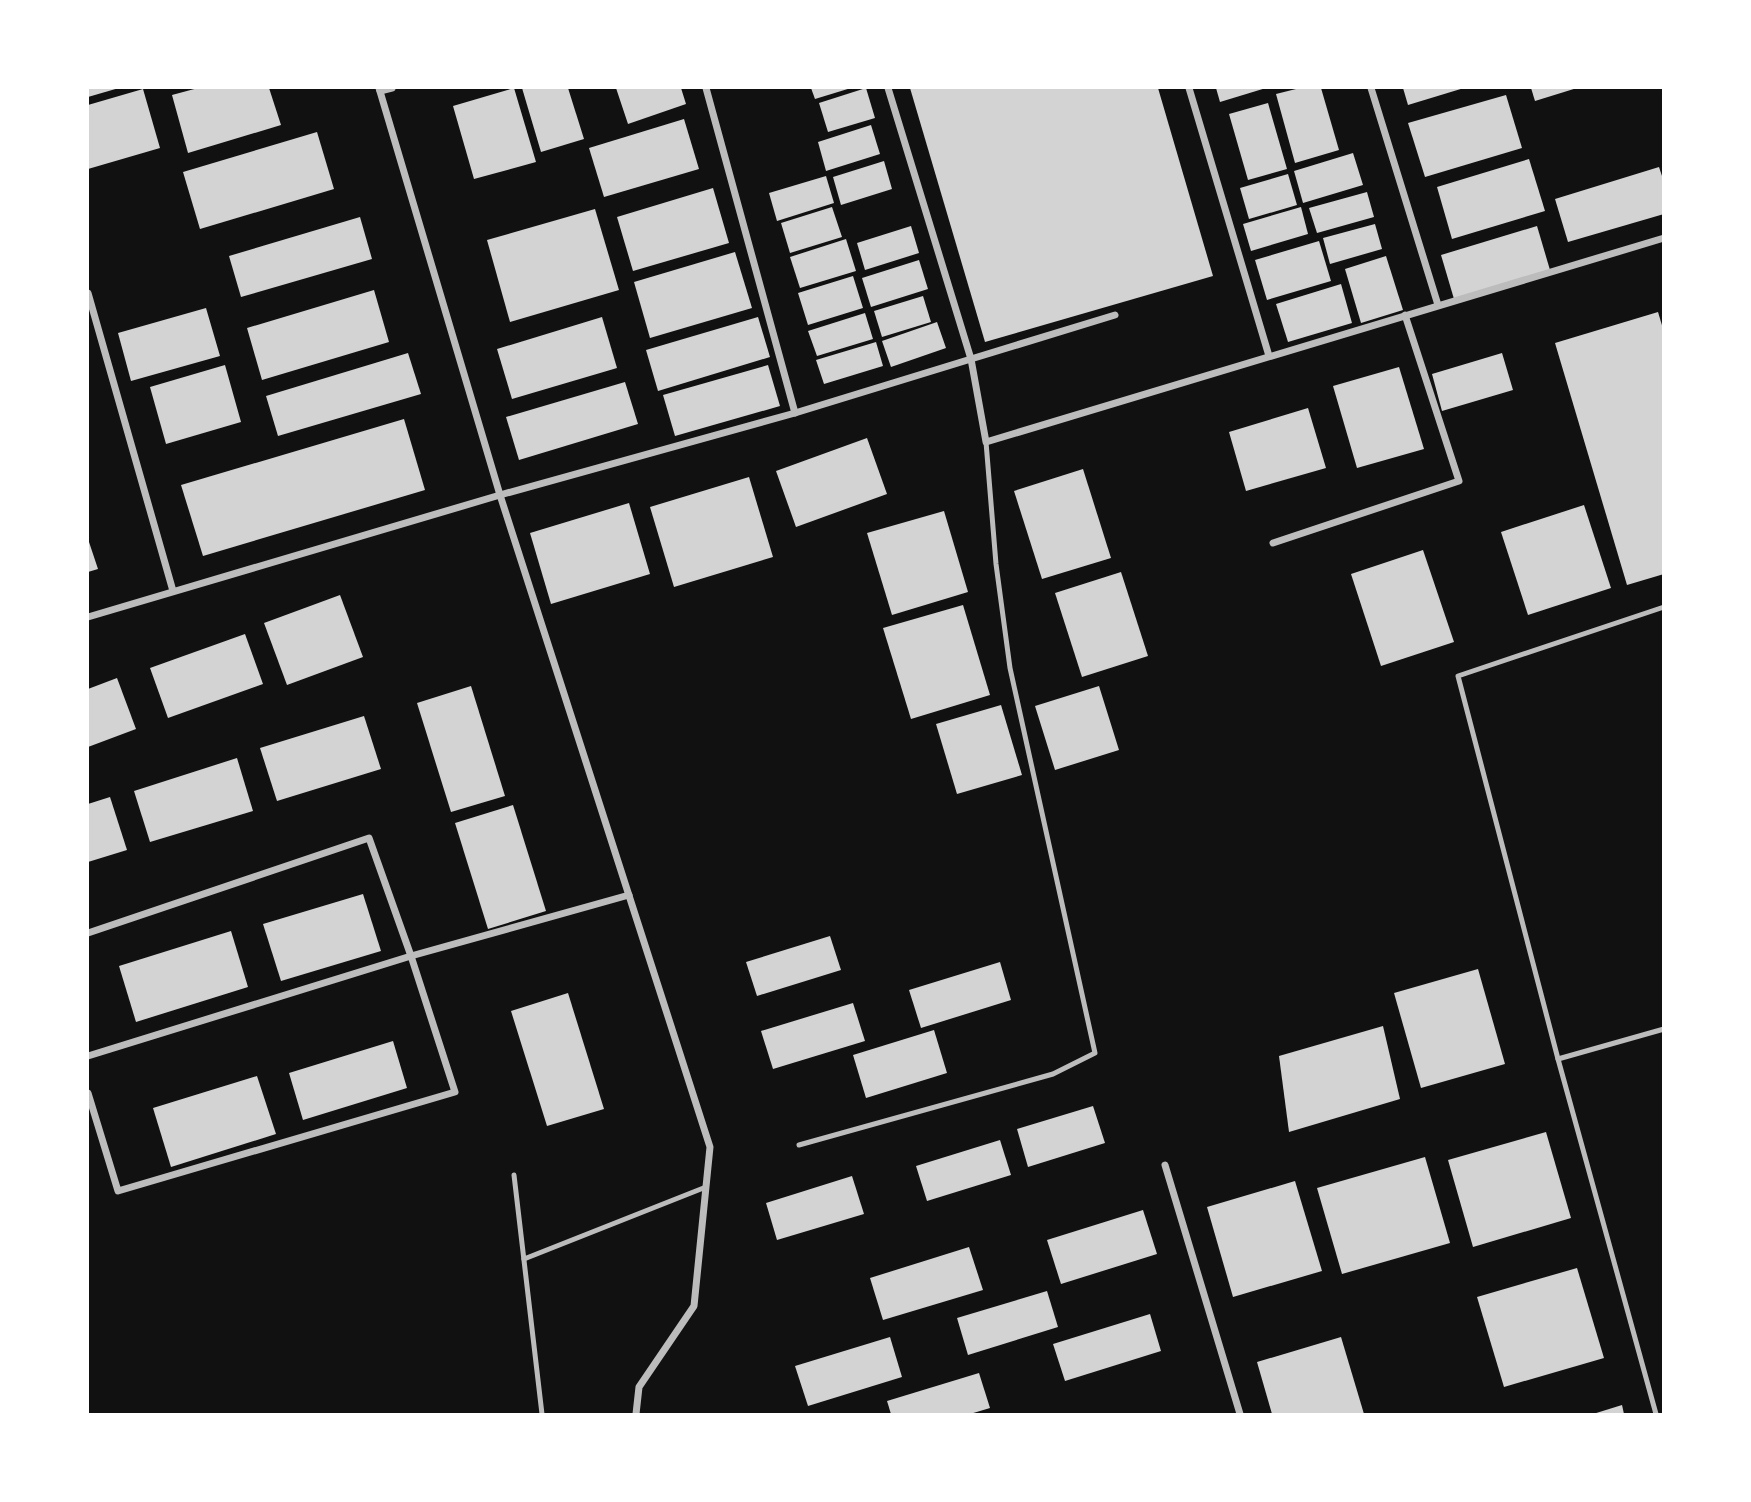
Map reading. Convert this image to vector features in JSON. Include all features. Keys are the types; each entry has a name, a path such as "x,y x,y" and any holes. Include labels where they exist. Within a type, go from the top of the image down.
{"street":[{"path":"392,88 379,89 500,495 709,1147 694,1306 639,1387 636,1415"},
{"path":"706,88 795,413"},
{"path":"888,88 971,359 986,442 1664,238"},
{"path":"1189,88 1269,356"},
{"path":"1371,88 1438,305"},
{"path":"88,293 173,591"},
{"path":"88,617 500,495 795,413 1115,315"},
{"path":"1273,543 1459,481 1405,315"},
{"path":"88,933 369,838 455,1093 118,1191 88,1093"},
{"path":"88,1056 411,956 629,895"},
{"path":"1165,1165 1240,1415"}],"lane":[{"path":"799,1145 1053,1074 1095,1054 1010,668 996,564 986,442"},
{"path":"1656,1415 1558,1059 1458,676 1664,607"},
{"path":"1558,1059 1664,1029"},
{"path":"514,1175 542,1415"},
{"path":"524,1259 706,1187"}],"building":[{"path":"88,88 119,88 88,97"},
{"path":"198,88 269,88 281,125 188,153 172,95"},
{"path":"514,88 536,162 474,179 453,106"},
{"path":"522,88 568,88 584,139 541,152"},
{"path":"616,88 681,88 686,104 628,124"},
{"path":"811,88 851,88 815,99"},
{"path":"866,88 875,118 828,132 819,103"},
{"path":"910,88 1158,88 1213,276 985,342"},
{"path":"1216,88 1266,88 1220,102"},
{"path":"1300,88 1321,88 1339,150 1295,163 1276,94"},
{"path":"1403,88 1464,88 1408,105"},
{"path":"1531,88 1577,88 1535,101"},
{"path":"143,89 160,148 88,169 88,105"},
{"path":"1506,95 1522,148 1425,177 1408,123"},
{"path":"1268,103 1287,169 1248,180 1229,114"},
{"path":"684,119 699,169 604,197 589,148"},
{"path":"871,125 880,154 826,171 818,142"},
{"path":"317,132 334,189 200,229 183,172"},
{"path":"1353,153 1363,185 1303,203 1294,171"},
{"path":"1529,159 1545,211 1452,239 1437,187"},
{"path":"884,161 892,189 841,205 833,177"},
{"path":"1659,167 1664,182 1664,214 1568,242 1555,199"},
{"path":"1288,174 1297,205 1249,219 1240,188"},
{"path":"826,176 834,203 777,221 769,193"},
{"path":"713,188 729,243 633,271 617,217"},
{"path":"1367,192 1374,217 1317,233 1309,208"},
{"path":"832,207 842,237 790,253 781,223"},
{"path":"1301,207 1308,234 1251,251 1243,224"},
{"path":"595,209 619,290 510,322 487,240"},
{"path":"360,217 372,259 241,297 229,256"},
{"path":"1375,224 1382,249 1330,264 1323,238"},
{"path":"911,226 919,253 865,270 857,243"},
{"path":"1537,226 1550,270 1454,299 1441,255"},
{"path":"846,239 856,271 800,288 790,257"},
{"path":"1319,241 1331,281 1267,300 1255,260"},
{"path":"735,252 752,308 650,338 634,282"},
{"path":"1386,256 1403,310 1361,323 1345,269"},
{"path":"919,260 928,289 871,307 862,278"},
{"path":"853,276 863,308 808,325 798,293"},
{"path":"1341,284 1352,323 1288,342 1276,304"},
{"path":"374,290 389,342 262,380 247,328"},
{"path":"923,296 931,322 882,337 874,311"},
{"path":"206,308 220,356 131,381 118,333"},
{"path":"1658,312 1664,332 1664,574 1627,585 1555,343"},
{"path":"865,313 873,339 817,356 808,331"},
{"path":"602,317 617,368 512,399 497,349"},
{"path":"758,317 770,357 658,391 646,350"},
{"path":"937,322 946,348 891,367 882,341"},
{"path":"876,342 883,366 824,384 816,360"},
{"path":"408,353 421,394 278,436 266,396"},
{"path":"1502,353 1513,390 1442,411 1432,374"},
{"path":"225,365 241,422 166,444 150,387"},
{"path":"768,365 780,406 675,436 663,395"},
{"path":"1399,367 1424,449 1357,468 1333,386"},
{"path":"625,382 638,424 519,460 506,417"},
{"path":"1308,408 1326,468 1246,491 1229,432"},
{"path":"404,419 425,490 203,556 181,485"},
{"path":"867,438 887,494 796,527 776,471"},
{"path":"1083,469 1111,558 1042,579 1014,491"},
{"path":"749,477 773,557 674,587 650,507"},
{"path":"629,503 650,574 551,604 530,533"},
{"path":"1584,505 1611,588 1528,615 1501,532"},
{"path":"944,511 968,592 892,615 867,533"},
{"path":"88,539 98,569 88,572"},
{"path":"1423,550 1454,642 1381,666 1351,574"},
{"path":"1121,572 1148,656 1082,677 1055,593"},
{"path":"340,595 363,657 287,685 264,623"},
{"path":"963,605 990,695 911,719 883,628"},
{"path":"245,634 263,684 168,718 150,668"},
{"path":"117,678 136,729 88,747 88,689"},
{"path":"471,686 505,796 451,812 417,703"},
{"path":"1099,686 1119,750 1055,770 1035,706"},
{"path":"1001,705 1022,775 957,794 936,724"},
{"path":"364,716 381,769 277,801 260,748"},
{"path":"237,758 253,811 150,842 134,791"},
{"path":"110,797 127,850 88,862 88,804"},
{"path":"513,805 546,911 488,929 455,823"},
{"path":"363,894 381,951 281,981 263,924"},
{"path":"231,931 248,987 136,1022 119,966"},
{"path":"830,936 841,970 757,996 746,962"},
{"path":"1000,962 1011,1000 921,1028 909,990"},
{"path":"1478,969 1505,1064 1421,1088 1394,993"},
{"path":"568,993 604,1109 547,1126 511,1011"},
{"path":"853,1003 865,1041 773,1069 761,1031"},
{"path":"1383,1026 1400,1099 1289,1132 1279,1056"},
{"path":"934,1030 947,1073 866,1098 853,1055"},
{"path":"393,1041 407,1088 303,1120 289,1073"},
{"path":"257,1076 276,1134 171,1167 153,1108"},
{"path":"1093,1106 1105,1143 1028,1167 1017,1129"},
{"path":"1546,1132 1571,1218 1473,1247 1448,1160"},
{"path":"1000,1140 1011,1175 927,1201 916,1166"},
{"path":"1425,1157 1450,1243 1342,1274 1317,1188"},
{"path":"852,1176 864,1214 777,1240 766,1203"},
{"path":"1295,1181 1322,1271 1233,1297 1207,1207"},
{"path":"1143,1210 1157,1254 1061,1284 1047,1240"},
{"path":"969,1247 983,1290 883,1320 870,1278"},
{"path":"1577,1268 1604,1358 1504,1387 1477,1297"},
{"path":"1047,1291 1058,1327 968,1355 957,1318"},
{"path":"1150,1314 1161,1351 1065,1381 1053,1344"},
{"path":"890,1337 902,1377 808,1406 795,1366"},
{"path":"1341,1337 1364,1414 1272,1414 1257,1362"},
{"path":"979,1373 990,1408 970,1414 891,1414 887,1401"},
{"path":"1622,1405 1624,1414 1593,1414"}]}
